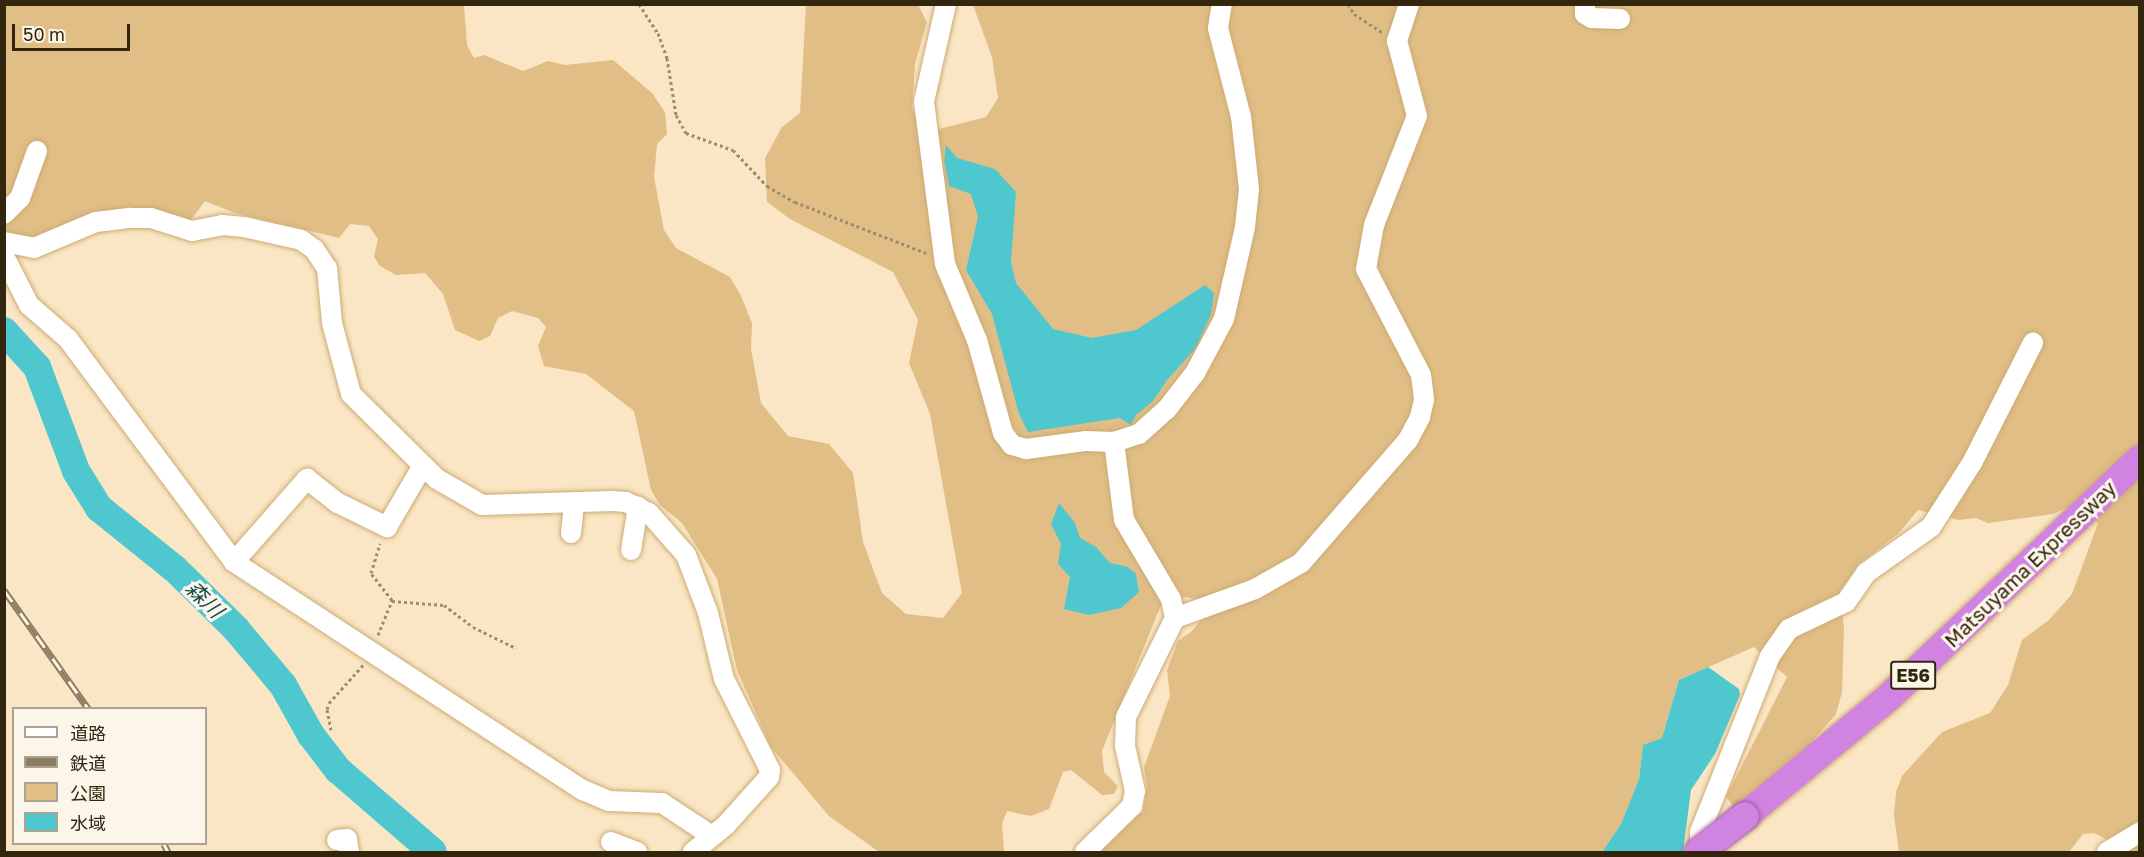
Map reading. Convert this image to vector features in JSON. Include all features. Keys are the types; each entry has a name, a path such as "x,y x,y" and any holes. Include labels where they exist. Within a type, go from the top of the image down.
{"highway":[{"name":"Matsuyama Expressway","path":"1700,852 1890,696 2073,525 2139,459"}],"street":[{"path":"946,4 924,102 945,264 977,340 1003,433 1012,446 1026,449 1086,441 1114,442 1139,434 1167,410 1195,373 1224,319 1245,227 1249,189 1241,117 1218,28 1222,4"},
{"path":"1175,618 1255,589 1301,563 1394,458 1420,417 1424,399 1421,375 1366,269 1374,225 1417,116 1397,41 1409,4"},
{"path":"1585,4 1585,14 1592,18 1620,19"},
{"path":"4,214 20,198 38,151"},
{"path":"4,242 34,248 96,222 131,218 151,219 192,231 222,225 244,226 301,240 314,249 327,268 332,323 351,394 422,466 461,495 482,505 612,501 638,507 670,534 686,555 708,613 724,679 770,770 769,777 712,836 693,852"},
{"path":"4,256 29,305 68,339 234,562 583,790 609,801 662,803 712,836"},
{"path":"1700,852 1700,832 1770,656 1789,629 1846,602 1866,573 1931,527 1972,463 2033,344"},
{"path":"1085,852 1132,806 1136,790 1125,746 1126,717 1175,618 1172,599 1124,520 1114,442"},
{"path":"234,562 307,479 338,503 387,527 422,466"},
{"path":"571,533 574,502"},
{"path":"631,550 638,507"},
{"path":"2107,852 2139,832"},
{"path":"611,842 638,852"}],"path":[{"path":"639,4 658,33 667,58 676,115 686,133 733,150 767,186 795,202 916,247 945,264"},
{"path":"1348,4 1366,23 1397,41"},
{"path":"392,600 444,605 474,627 516,648"}],"green space":[{"path":"5,5 464,5 467,45 474,58 484,55 523,71 548,61 565,65 613,60 652,93 665,112 667,134 657,144 654,177 664,230 676,248 730,277 741,296 752,323 751,349 761,403 788,436 829,444 853,473 863,542 882,593 906,614 943,618 962,593 930,414 909,363 918,320 893,272 790,219 767,202 765,158 782,127 800,113 806,5 918,5 927,22 915,64 912,108 919,125 939,129 986,117 998,98 992,57 973,5 2139,5 2139,852 2118,852 2106,839 2094,833 2083,834 2069,852 1899,852 1894,815 1896,792 1902,776 1942,732 1990,713 2008,685 2022,640 2049,620 2072,594 2098,523 2080,502 2053,514 1988,523 1976,518 1959,520 1918,510 1898,534 1859,564 1840,591 1844,629 1842,692 1836,714 1808,746 1735,808 1726,797 1787,677 1754,647 1679,680 1662,738 1643,746 1639,779 1621,824 1602,852 1095,852 1128,819 1143,812 1147,787 1144,767 1170,696 1167,670 1178,641 1192,631 1209,610 1206,601 1185,597 1161,605 1102,751 1104,772 1118,786 1114,794 1102,795 1071,770 1063,772 1049,809 1031,816 1007,811 1002,824 1004,852 879,852 829,816 771,747 737,670 717,579 682,523 660,505 651,490 634,411 586,374 544,366 538,346 546,327 538,318 512,311 498,318 490,336 479,341 455,330 443,294 425,273 396,275 380,266 374,257 378,239 369,226 350,224 339,238 235,213 205,201 191,220 180,221 153,211 36,243 20,241 5,232"}],"water":[{"path":"946,145 957,158 995,169 1016,192 1011,262 1016,283 1053,329 1092,338 1136,330 1205,285 1214,293 1211,315 1196,348 1167,380 1153,401 1136,415 1131,425 1120,418 1028,432 1019,414 992,314 966,270 978,217 971,194 949,186 944,161"},
{"path":"1059,503 1075,523 1080,538 1096,547 1110,563 1128,567 1136,574 1139,592 1121,608 1089,615 1064,609 1070,577 1058,564 1061,544 1051,524"},
{"path":"1708,667 1739,689 1740,695 1715,754 1691,790 1683,852 1602,852 1621,824 1639,779 1643,745 1662,738 1679,680"}],"waterway":[{"name":"森川","path":"4,331 37,367 76,471 99,508 175,569 236,629 283,685 311,735 338,770 433,852"}],"railway":[{"path":"4,590 87,707"},
{"path":"164,845 168,852"}]}
